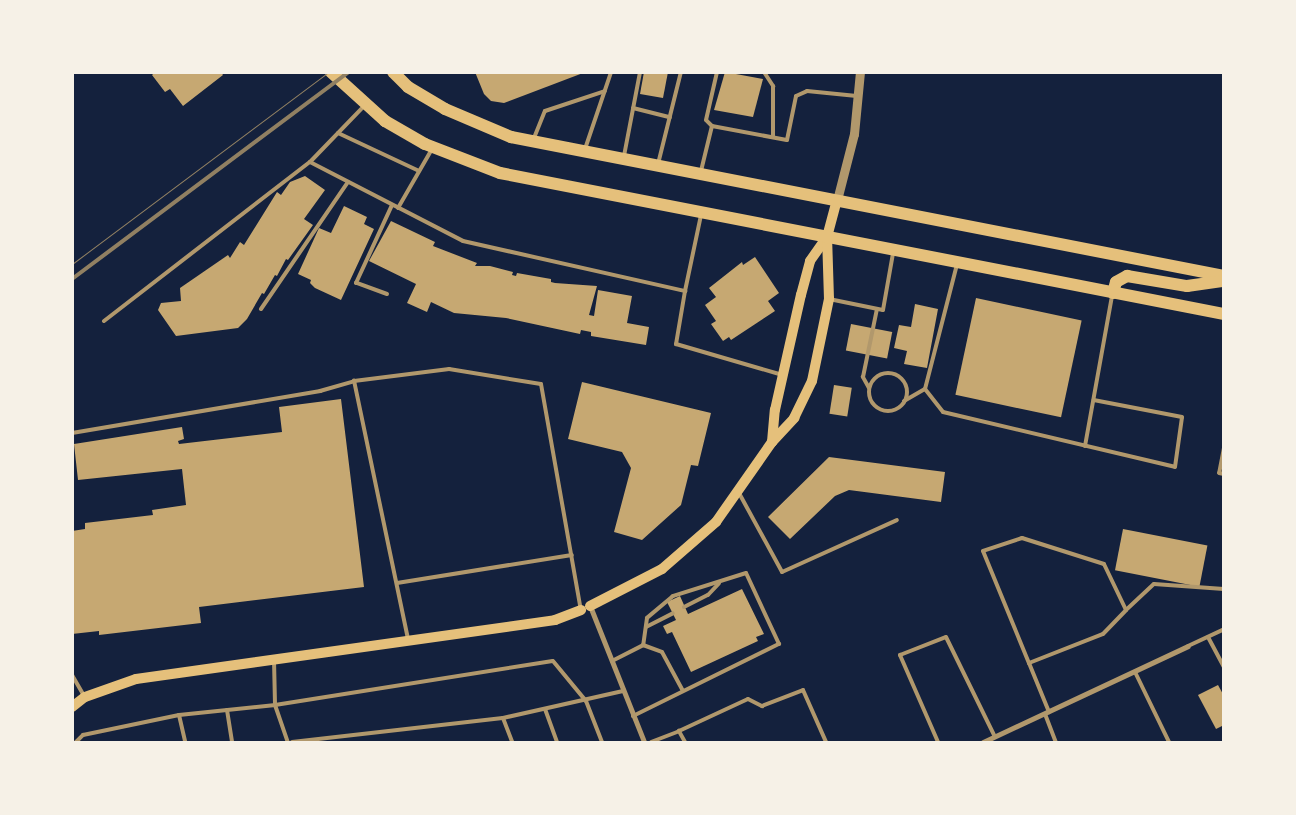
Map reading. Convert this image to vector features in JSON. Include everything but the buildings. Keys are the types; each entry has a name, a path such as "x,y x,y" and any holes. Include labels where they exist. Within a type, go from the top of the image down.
{"main road":[{"path":"331,72 385,121 432,147 500,173 701,214 1224,314"},
{"path":"392,72 408,87 445,109 511,137 700,176 837,200 1224,276"},
{"path":"72,707 85,698 136,679 555,620 586,608 662,569 716,522 739,493 772,442 794,418 812,382 829,299 827,237 837,200"},
{"path":"772,442 775,410 810,260 827,237"},
{"path":"1113,293 1116,282 1127,276 1187,286 1224,281"}],"street":[{"path":"837,200 860,97 860,72"},
{"path":"586,608 612,661 644,742"},
{"path":"983,742 1188,646"}],"lane":[{"path":"584,151 611,72"},
{"path":"624,159 640,72"},
{"path":"658,166 681,72"},
{"path":"717,72 706,120 712,126 787,140 796,96 807,91 860,97"},
{"path":"764,72 773,86 773,137"},
{"path":"533,141 544,110 605,91"},
{"path":"104,320 310,162 366,104"},
{"path":"633,108 670,116"},
{"path":"700,176 712,126"},
{"path":"338,133 419,171"},
{"path":"398,208 432,147"},
{"path":"310,162 463,241 685,291"},
{"path":"261,310 348,182"},
{"path":"387,294 356,283 392,205"},
{"path":"701,214 676,344 784,375"},
{"path":"829,299 883,310 894,250"},
{"path":"877,309 863,377 869,388 872,402 885,411 892,410 925,389 958,262"},
{"path":"1086,446 1113,293"},
{"path":"72,434 320,391 354,381 449,370 542,384 572,555 586,608"},
{"path":"869,388 878,376 892,373 899,376 906,387 904,401"},
{"path":"354,381 408,640"},
{"path":"925,389 943,412 1175,467 1182,417 1094,400"},
{"path":"1224,448 1218,473 1224,474"},
{"path":"739,493 782,572 897,520"},
{"path":"1056,742 1029,663 983,551 1022,538 1104,564 1126,610"},
{"path":"397,582 572,555"},
{"path":"633,716 780,644 746,573 672,596 647,618 643,645"},
{"path":"684,607 708,595 721,581"},
{"path":"1029,663 1103,634 1154,584 1224,589"},
{"path":"645,627 673,613"},
{"path":"1188,646 1224,629"},
{"path":"1208,636 1224,667"},
{"path":"938,742 900,654 946,637 995,737"},
{"path":"612,661 643,645 662,652 683,692"},
{"path":"274,660 275,705 288,742"},
{"path":"76,742 83,735 179,715 275,705 553,661 586,701 602,742"},
{"path":"1135,672 1169,742"},
{"path":"72,676 85,698"},
{"path":"292,742 503,718 586,701 623,690"},
{"path":"650,742 679,731 748,699 762,706 802,690 826,742"},
{"path":"545,708 557,742"},
{"path":"227,710 232,742"},
{"path":"179,715 185,742"},
{"path":"503,718 512,742"},
{"path":"679,731 685,742"}],"tram line":[{"path":"72,264 329,72"}],"railway":[{"path":"72,279 349,72"}]}
